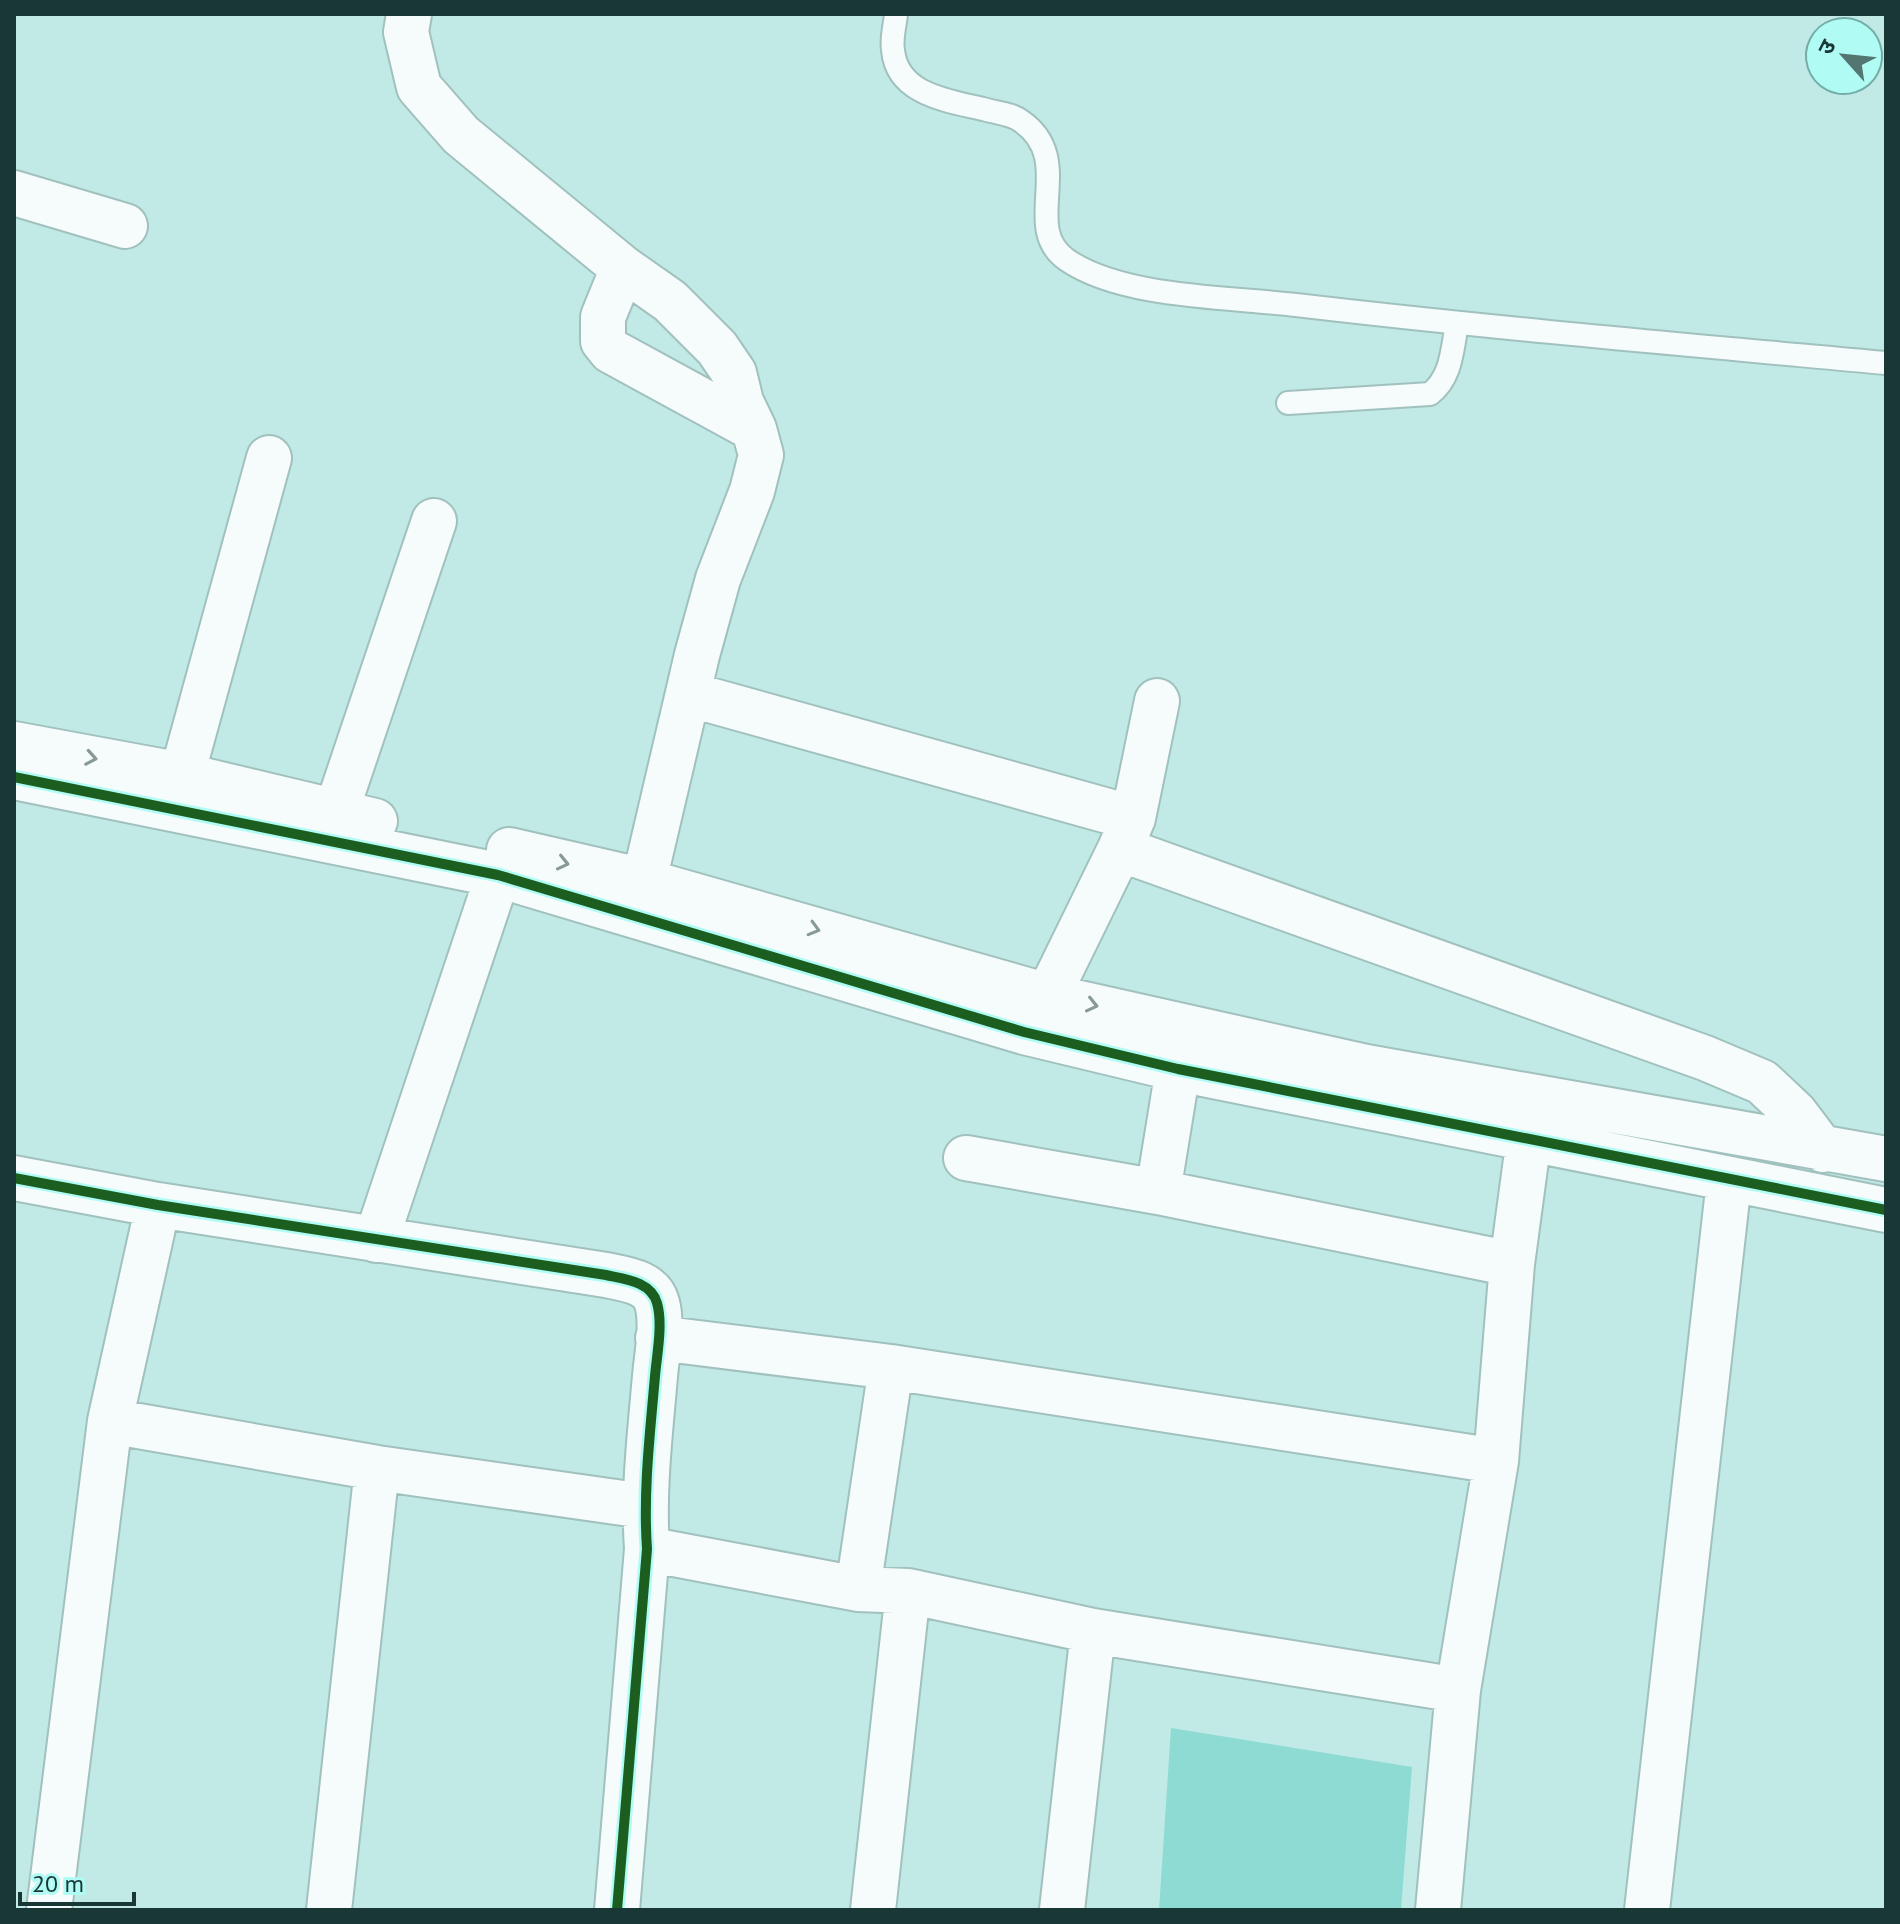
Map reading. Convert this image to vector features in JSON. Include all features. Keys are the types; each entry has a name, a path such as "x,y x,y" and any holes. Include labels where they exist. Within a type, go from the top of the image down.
{"street":[{"path":"409,14 406,32 419,87 461,135 623,268 670,301 717,348 734,373 741,402 754,429 761,455 752,491 718,579 644,881"},
{"path":"14,193 125,226"},
{"path":"623,268 603,317 603,341 611,351 754,429"},
{"path":"182,775 269,458"},
{"path":"336,812 434,521"},
{"path":"688,694 1127,833 1705,1058 1762,1082 1795,1113 1823,1150"},
{"path":"1024,1032 1048,996 1127,833 1157,701"},
{"path":"14,744 182,775 644,881 1048,996 1366,1067 1729,1181 1886,1210"},
{"path":"14,777 498,875 1024,1032 1178,1069 1532,1118 1886,1159"},
{"path":"376,1240 498,875"},
{"path":"1158,1192 1178,1069"},
{"path":"1438,1910 1458,1690 1496,1461 1512,1264 1532,1118"},
{"path":"966,1158 1158,1192 1512,1264"},
{"path":"14,1178 158,1205 635,1281 649,1289 657,1302 658,1338 617,1910"},
{"path":"1647,1910 1729,1181"},
{"path":"49,1910 110,1421 158,1205"},
{"path":"658,1338 891,1367 1496,1461"},
{"path":"858,1589 891,1367"},
{"path":"110,1421 377,1468 645,1527 858,1589 908,1591 1093,1631 1458,1690"},
{"path":"329,1910 377,1468"},
{"path":"873,1910 908,1591"},
{"path":"1062,1910 1093,1631"}],"lane":[{"path":"896,14 893,50 900,73 914,88 1017,118 1039,133 1049,156 1046,215 1052,244 1064,258 1116,284 1457,324 1886,363"},
{"path":"1288,403 1430,394 1449,368 1457,324"}],"shaded area":[{"path":"1171,1728 1412,1767 1401,1910 1159,1910"}],"cycle path":[{"path":"14,777 498,875 1024,1032 1178,1069 1886,1210"},
{"path":"14,1178 158,1205 606,1275 636,1282 654,1296 660,1330 648,1462 647,1549 617,1910"}]}
